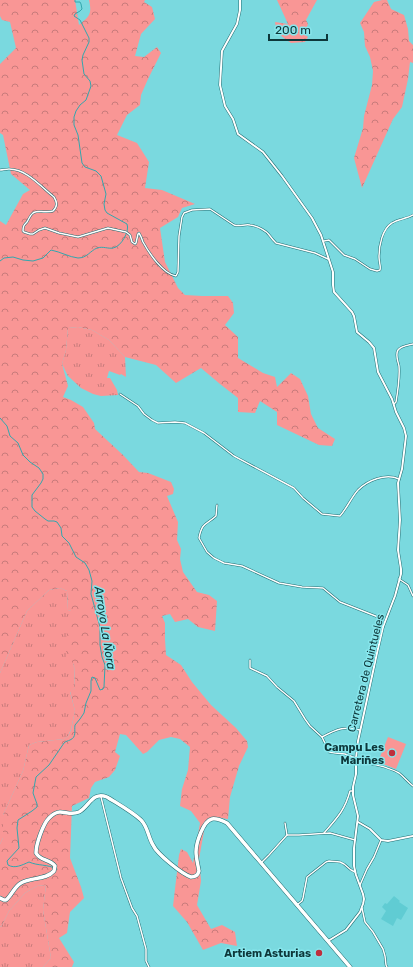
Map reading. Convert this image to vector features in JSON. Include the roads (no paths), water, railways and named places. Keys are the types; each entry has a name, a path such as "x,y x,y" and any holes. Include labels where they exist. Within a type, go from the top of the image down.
{"highway":[{"path":"0,898 6,900 19,884 45,876 54,871 55,866 49,861 37,856 36,852 37,845 47,820 52,815 58,812 73,814 81,810 97,796 107,797 141,820 148,831 156,851 191,877 195,877 198,874 196,850 205,823 211,819 216,819 227,823 351,967"}],"street":[{"name":"Carretera de Quintueles","path":"240,0 240,10 237,24 225,45 222,54 220,85 227,109 233,119 238,134 266,155 312,218 324,241 333,272 334,292 352,312 357,332 374,348 378,372 392,399 406,436 402,469 398,483 400,520 398,550 401,569 395,596 383,627 360,730 356,758 356,774 353,791 358,822 354,858 355,872 364,899 362,908"},
{"path":"0,170 17,170 26,174 54,197 57,202 54,210 38,212 31,215 23,226 22,230 24,232 33,234 45,228 78,237 108,228 127,233 132,242 135,244 139,233 143,242 160,265 174,276 177,275 178,249 182,217 187,211 210,209 234,225 237,226 248,224 264,230 276,243 315,253 328,258"},
{"path":"324,241 329,240 344,255 355,259 377,272 381,267 379,257 382,237 388,225 413,215"},
{"path":"394,404 396,402 399,376 397,353 400,348 413,344"},
{"path":"120,394 138,406 147,417 158,423 181,422 204,433 234,456 294,488 302,498 322,514 340,516 359,490 369,482 385,477 399,479"},
{"path":"217,504 216,516 205,524 199,538 206,551 214,558 226,564 242,566 279,583 302,587 322,588 340,602 378,617 382,622 383,627"},
{"path":"399,579 408,585 413,596"},
{"path":"250,660 250,668 267,676 294,702 310,726 322,737 330,752 345,754 356,758"},
{"path":"322,737 336,730 348,728 360,730"},
{"path":"356,764 362,763 390,769 399,774 413,786"},
{"path":"324,833 342,812 350,791 353,791"},
{"path":"101,796 120,878 132,908 138,916 146,948 146,961 149,967"},
{"path":"285,822 287,835"},
{"path":"358,822 370,829 381,840 388,841 413,836"},
{"path":"261,862 287,835 330,833 355,840"},
{"path":"360,886 381,840"},
{"path":"298,905 303,898 307,877 324,863 329,861 340,862 355,872"},
{"path":"328,941 346,930 362,908"},
{"path":"362,908 365,922 374,932 383,949 387,967"}],"waterway":[{"name":"Arroyo La Ñora","path":"0,261 4,258 13,257 33,261 43,258 51,250 81,258 97,248 116,247 122,242 127,231 127,224 107,213 105,210 104,204 106,194 101,176 96,171 85,167 82,163 78,135 74,125 74,117 80,105 86,100 91,86 90,81 84,74 82,60 89,42 89,38 80,20 74,16 82,9 80,2 75,2 75,0"},
{"name":"Arroyo La Ñora","path":"0,418 7,426 10,436 18,443 23,455 39,468 43,474 41,483 32,495 32,507 48,521 57,522 61,528 62,536 69,543 76,557 85,563 89,570 92,581 91,594 100,627 100,645 105,665 104,687 100,690 95,678 92,677 91,691 84,713 75,725 74,737 64,743 49,765 36,777 33,793 37,807 18,820 17,828 19,848 7,861 8,865 13,867 29,862 50,866 57,869"}],"place":[{"name":"Campu Les Mariñes","path":"392,753"},
{"name":"Artiem Asturias","path":"319,953"}]}
